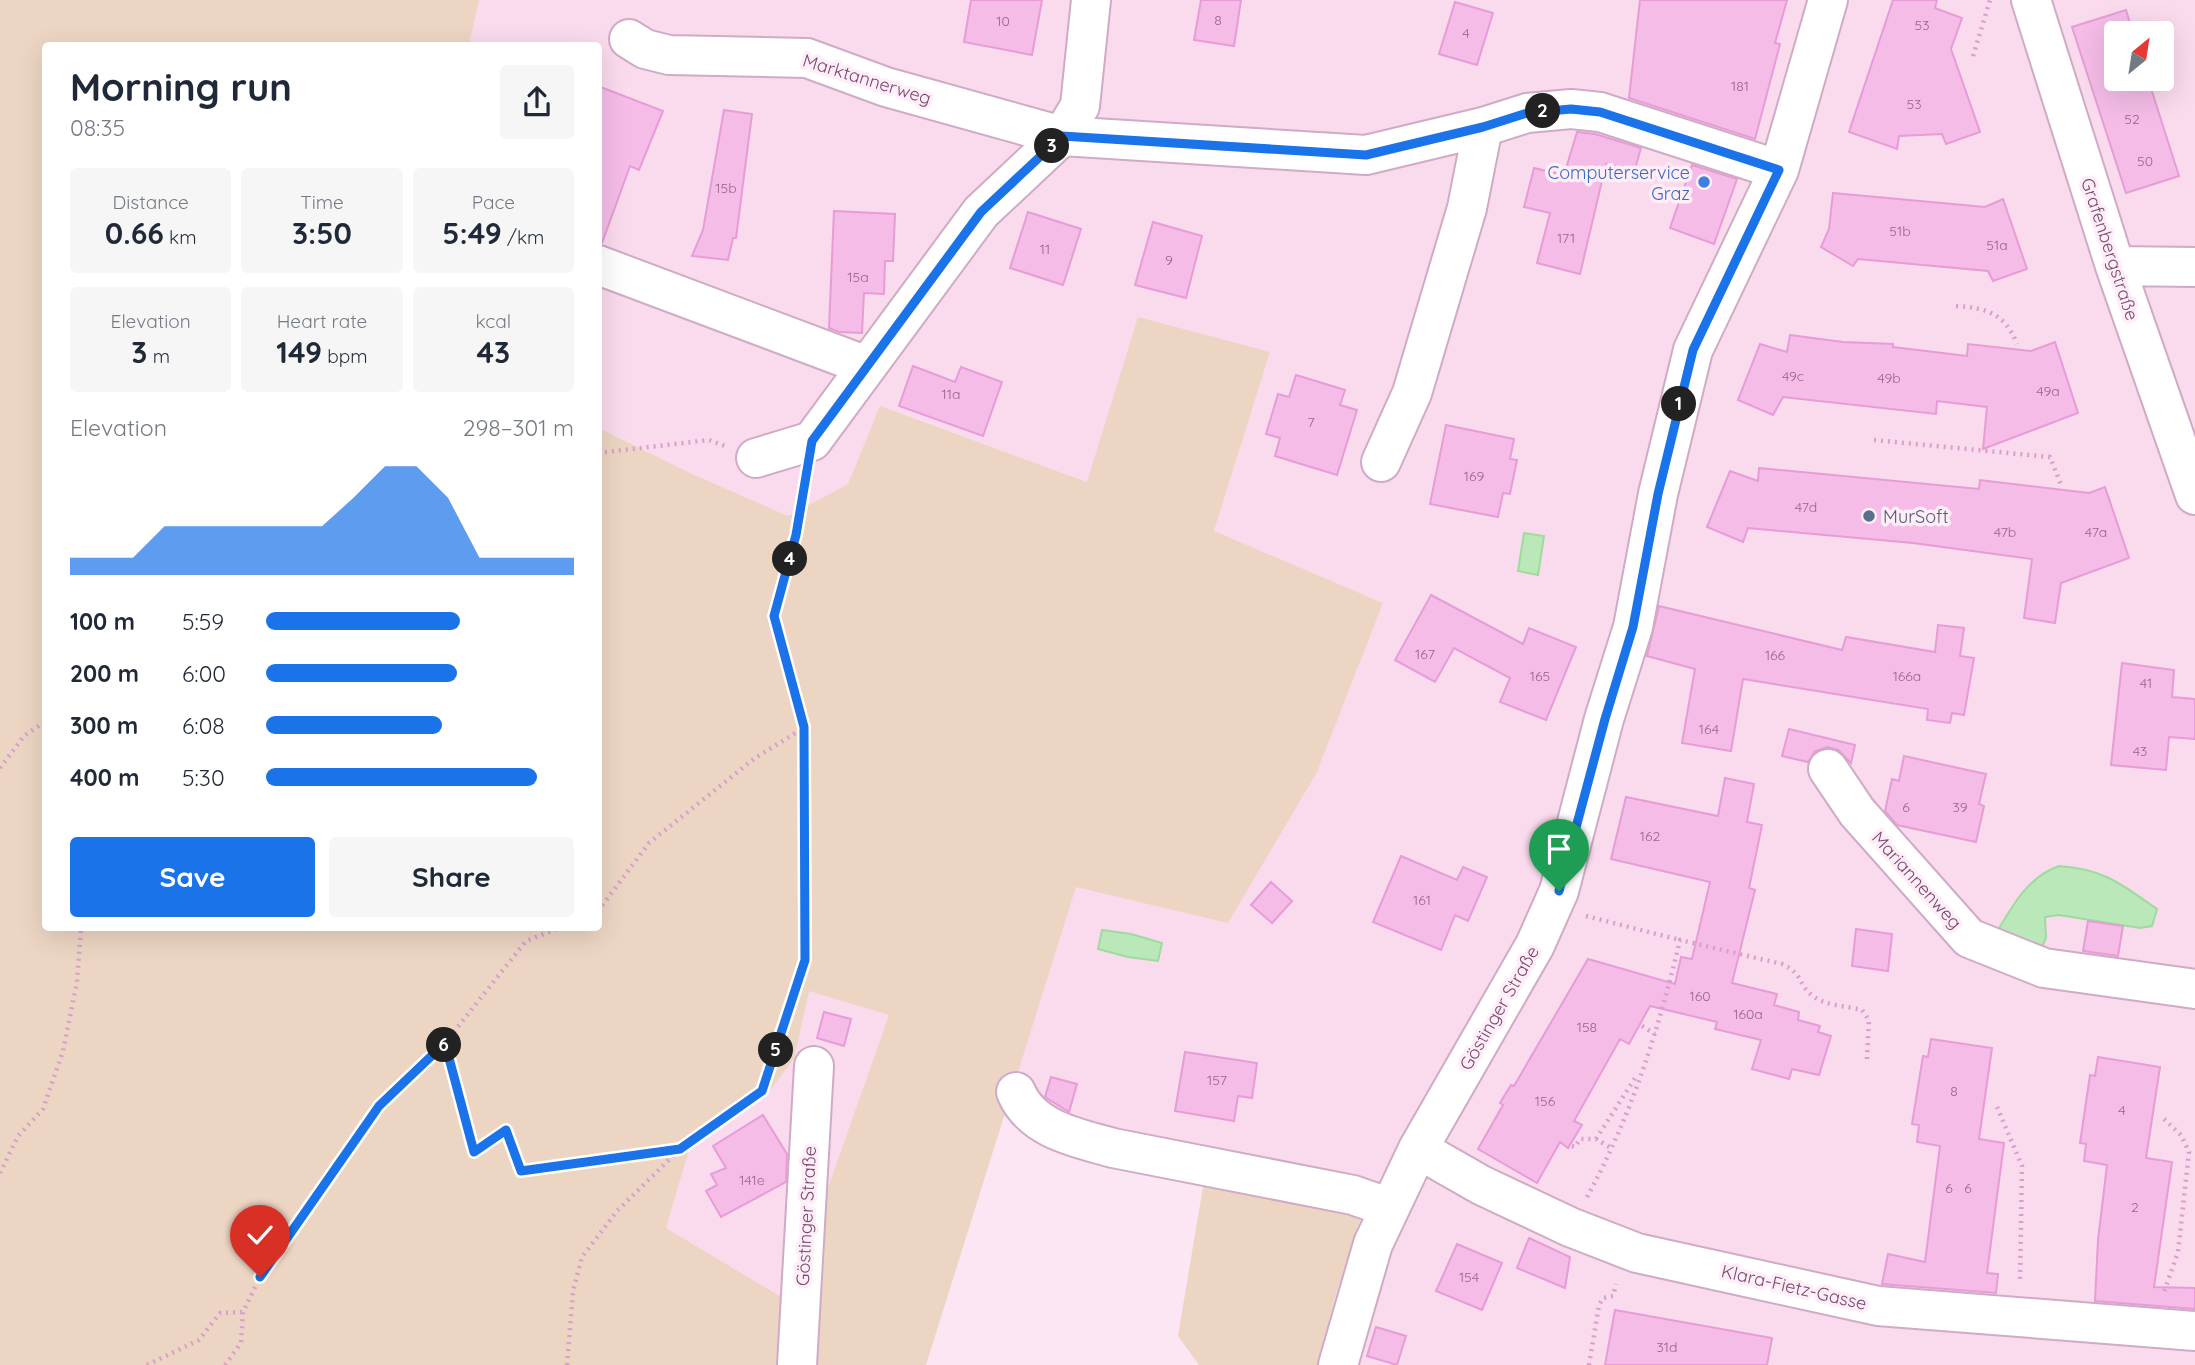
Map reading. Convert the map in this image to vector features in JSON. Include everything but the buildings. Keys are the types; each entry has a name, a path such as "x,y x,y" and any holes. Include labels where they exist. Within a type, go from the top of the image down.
{"street":[{"path":"756,458 820,430 981,212 1062,136 1080,106 1091,0"},
{"name":"Göstinger Straße","path":"1338,1365 1373,1244 1418,1149 1535,945 1559,891 1605,719 1633,627 1658,494 1693,350 1779,170 1828,0"},
{"name":"Grafenbergstraße","path":"2031,0 2115,266 2195,495"},
{"name":"Marktannerweg","path":"629,39 645,49 668,55 807,58 886,86 1062,136 1366,155 1483,127 1527,113 1571,109 1600,112 1779,170"},
{"path":"1381,462 1412,393 1467,208 1483,127"},
{"path":"2115,266 2195,267"},
{"path":"602,267 867,366"},
{"name":"Mariannenweg","path":"1828,769 1857,812 1969,938 2044,968 2195,989"},
{"name":"Göstinger Straße","path":"797,1365 814,1066"},
{"path":"1016,1092 1039,1121 1079,1138 1113,1148 1353,1195 1390,1208"},
{"name":"Klara-Fietz-Gasse","path":"1418,1149 1481,1185 1570,1227 1637,1253 1869,1303 2177,1330"}],"path":[{"path":"1973,56 1990,0"},
{"path":"1956,306 1977,307 1997,315 2010,327 2017,344"},
{"path":"567,1365 573,1291 582,1257 617,1211 680,1149 762,1091 805,960 804,727 774,616 820,430"},
{"path":"602,453 709,440 756,458"},
{"path":"1874,440 2050,457 2061,485"},
{"path":"0,768 24,736 42,724"},
{"path":"602,906 649,843 755,758 804,727"},
{"path":"1552,908 1782,964 1797,971 1811,995 1820,1000 1862,1010 1869,1020 1867,1059"},
{"path":"0,1173 18,1136 43,1109 63,1051 77,982 81,931"},
{"path":"225,1365 241,1343 243,1312 260,1277 379,1106 445,1043 526,941 551,931"},
{"path":"1570,1227 1611,1148 1643,1066 1655,1034 1680,940"},
{"path":"1642,1026 1655,1034"},
{"path":"445,1043 474,1152 506,1130 521,1171 680,1149"},
{"path":"1596,1139 1643,1066"},
{"path":"1997,1107 2022,1166 2018,1317"},
{"path":"2164,1119 2181,1135 2189,1152 2178,1252 2165,1286 2177,1330"},
{"path":"1572,1146 1575,1147 1580,1139 1596,1139 1611,1148"},
{"path":"1589,1365 1599,1305 1603,1298 1613,1296 1617,1276"},
{"path":"147,1365 199,1340 220,1313 243,1312"}],"shaded area":[{"path":"0,0 479,0 470,42 42,42 42,931 602,931 602,429 690,473 788,516 848,484 880,406 1087,482 1138,317 1270,352 1214,531 1383,603 1317,772 1228,923 1076,887 926,1365 0,1365","holes":["809,991 889,1015 788,1301 666,1228 689,1150 764,1098 794,1059"]},
{"path":"479,0 2195,0 2195,1365 1319,1365 1335,1297 1362,1215 1115,1158 1003,1117 1076,887 1317,772 1383,603 1214,531 1270,352 1088,482 880,407 848,484 788,516 690,473 602,429 602,42 470,42"},
{"path":"1524,533 1544,536 1538,575 1518,571"},
{"path":"2059,866 2100,874 2133,892 2157,909 2152,926 2140,928 2059,915 2045,917 2046,938 2042,947 1995,935 2029,885"},
{"path":"1102,930 1131,934 1162,943 1158,961 1098,949"},
{"path":"808,990 889,1015 788,1302 666,1228 689,1150 764,1098 794,1059"},
{"path":"1205,1175 1362,1214 1335,1297 1319,1365 1199,1365 1178,1336"}],"place":[{"name":"Computerservice Graz","path":"1704,182"},
{"name":"MurSoft","path":"1869,516"}],"route":[{"path":"260,1277 379,1106 445,1043 474,1152 506,1130 521,1171 680,1149 762,1091 805,960 804,727 774,616 796,535 812,441 981,212 1062,136 1350,156 1379,154 1527,113 1571,109 1600,112 1779,170 1693,350 1658,494 1633,627 1605,719 1559,891"}]}
